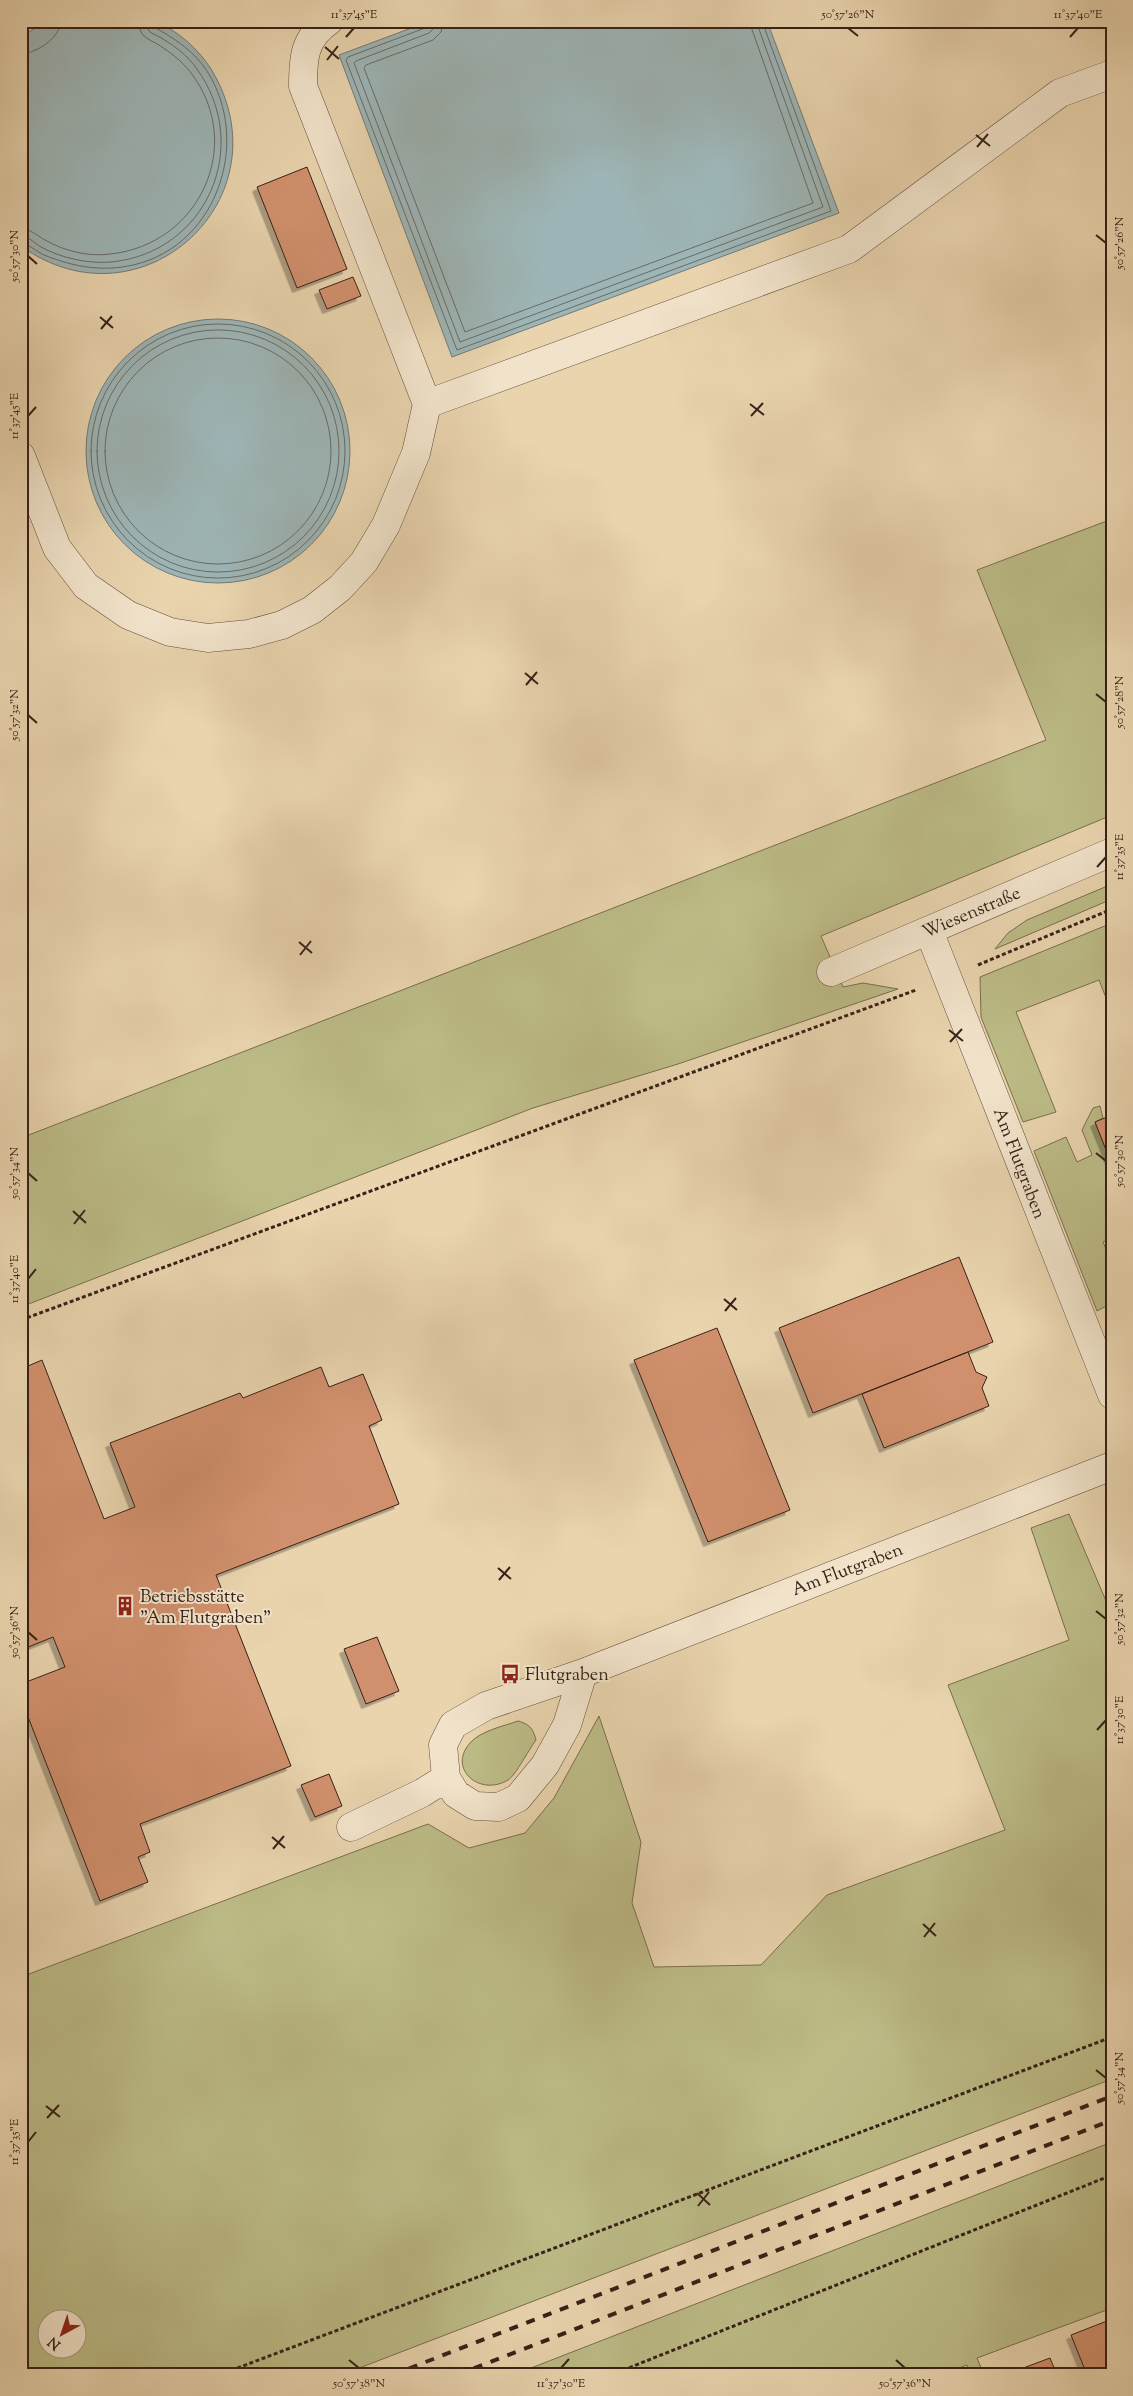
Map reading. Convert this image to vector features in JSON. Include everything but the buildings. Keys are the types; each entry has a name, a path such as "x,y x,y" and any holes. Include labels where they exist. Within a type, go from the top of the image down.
{"lane":[{"path":"21,456 56,548 86,586 128,615 170,632 208,638 249,634 282,625 312,610 340,588 364,562 386,525 416,453 427,404 303,86 303,56 317,29 329,21"},
{"path":"427,404 849,249 1060,93 1112,74"},
{"name":"Wiesenstraße","path":"830,972 1112,852"},
{"name":"Am Flutgraben","path":"930,931 1112,1395"},
{"name":"Am Flutgraben","path":"446,1778 442,1745 453,1725 486,1706 583,1673 1110,1471"},
{"path":"351,1827 422,1793 446,1778 456,1794 475,1806 498,1807 518,1798 545,1765 566,1725 583,1673"}],"path":[{"path":"21,1320 948,978 1112,909"},
{"path":"220,2375 1112,2037"},
{"path":"611,2375 1112,2175"}],"shaded area":[{"path":"1112,519 1112,815 821,936 843,987 863,983 898,989 678,1064 533,1108 21,1307 21,1138 1046,740 977,570"},
{"path":"1112,884 1112,899 995,949 1008,933 1027,920"},
{"path":"1112,923 1112,1013 1099,980 1016,1012 1056,1112 1023,1122 981,1017 980,977"},
{"path":"1100,1106 1103,1118 1095,1122 1112,1165 1112,1238 1103,1242 1112,1263 1112,1303 1097,1311 1034,1151 1066,1137 1077,1162 1092,1155 1082,1130 1093,1108"},
{"path":"1069,1514 1112,1615 1112,2079 341,2375 21,2375 21,1977 428,1824 469,1848 525,1833 554,1798 599,1716 641,1842 632,1903 654,1967 761,1965 827,1895 1005,1830 948,1685 1069,1640 1031,1528"},
{"path":"518,1721 530,1727 536,1740 519,1768 508,1780 497,1784 487,1785 478,1783 470,1778 462,1762 464,1753 470,1743 486,1732"},
{"path":"1112,2142 1112,2308 977,2358 984,2375 971,2375 967,2365 941,2375 513,2375"}],"water":[{"path":"143,20 154,22 179,34 200,54 211,69 230,117 231,163 217,204 191,238 155,262 113,273 67,269 21,246 21,36 48,21"},
{"path":"430,21 767,21 839,213 452,357 339,55"},
{"path":"218,319 244,322 268,329 302,349 320,367 340,401 347,425 350,451 347,477 340,501 320,535 302,553 268,573 244,580 218,583 192,580 168,573 134,553 116,535 96,501 89,477 86,451 89,425 96,401 116,367 134,349 168,329 192,322"}],"railway":[{"path":"392,2375 1112,2096"},
{"path":"457,2375 1112,2120"}],"place":[{"name":"Betriebsstätte \"Am Flutgraben\"","path":"125,1606"},
{"name":"Flutgraben","path":"510,1674"}]}
